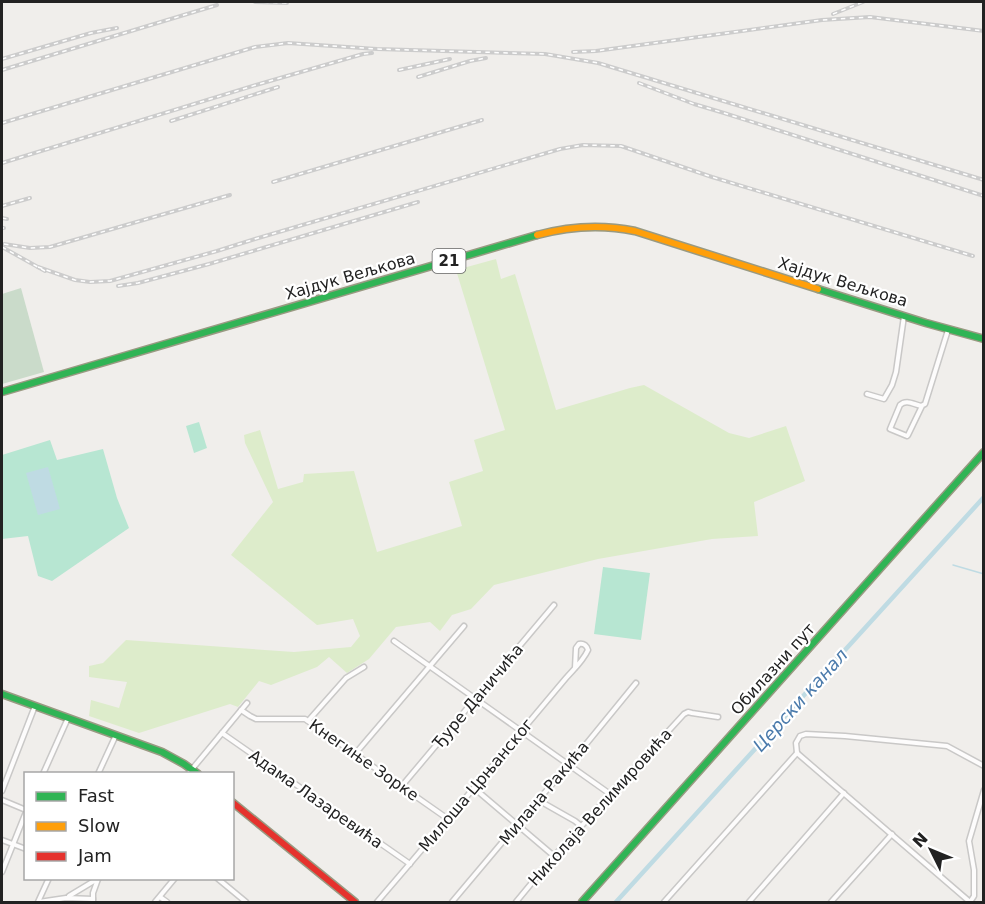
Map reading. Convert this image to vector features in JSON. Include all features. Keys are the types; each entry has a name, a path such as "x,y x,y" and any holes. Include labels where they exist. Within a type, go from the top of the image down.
{"main road":[{"name":"Хајдук Вељкова","path":"2,392 578,225 611,226 636,231 984,339"},
{"name":"Обилазни пут","path":"582,903 984,453"},
{"path":"2,694 162,752 176,758 190,771"},
{"path":"234,804 355,903"}],"street":[{"path":"867,394 884,399 892,385 904,315"},
{"path":"922,406 907,402 900,405 890,429 907,436 910,433 926,401 948,329"},
{"name":"Ђуре Даничића","path":"401,787 554,605"},
{"path":"355,754 464,626"},
{"path":"394,640 610,794"},
{"name":"Милоша Црњанског","path":"377,903 575,668 587,652 584,644 576,648 575,668"},
{"path":"308,721 346,678 364,667"},
{"name":"Милана Ракића","path":"452,903 636,683"},
{"path":"190,771 247,703"},
{"path":"2,791 35,706"},
{"name":"Кнегиње Зорке","path":"242,710 256,719 301,718 308,721 448,819"},
{"name":"Николаја Велимировића","path":"516,903 554,856 686,713 718,717"},
{"path":"44,772 68,718"},
{"name":"Адама Лазаревића","path":"222,733 410,864"},
{"path":"984,766 947,746 806,734 800,736 796,743 797,753 970,903 974,896 974,870 969,841 984,790"},
{"path":"99,772 116,735"},
{"path":"664,903 797,753"},
{"path":"474,788 554,856"},
{"path":"749,903 844,793"},
{"path":"2,800 24,810"},
{"path":"537,800 581,826"},
{"path":"2,872 24,816"},
{"path":"831,903 892,834"},
{"path":"2,840 24,848"},
{"path":"39,903 49,880"},
{"path":"66,898 97,880"},
{"path":"39,903 66,898 93,901 94,888 98,880"},
{"path":"155,903 174,880"},
{"path":"218,880 246,903"},
{"path":"160,897 166,903"}],"green space":[{"path":"496,259 501,279 515,274 556,410 644,385 729,433 749,438 786,426 805,481 754,502 758,536 712,539 598,559 494,585 471,609 452,615 440,631 430,622 396,627 369,659 347,673 329,657 317,667 271,685 259,681 238,707 230,704 139,733 89,716 91,700 119,708 127,682 89,677 89,666 103,663 126,640 294,652 351,647 360,636 353,619 317,625 231,555 273,502 245,443 244,435 260,430 278,489 303,482 304,474 354,471 377,552 462,526 449,482 483,471 474,440 505,430 456,270"},
{"path":"21,288 44,372 2,384 2,294"},
{"path":"199,422 207,448 194,453 186,426"},
{"path":"50,440 57,460 103,449 117,498 129,528 52,581 38,576 28,536 2,539 2,455"},
{"path":"603,567 650,573 641,640 594,634"}],"water":[{"path":"48,467 60,509 38,515 26,473"}],"waterway":[{"name":"Церски канал","path":"616,902 984,497"},
{"path":"953,565 984,574"}],"railway":[{"path":"255,2 287,3"},
{"path":"833,14 863,2"},
{"path":"2,70 217,5"},
{"path":"573,52 596,51 822,20 870,17 984,31"},
{"path":"2,59 91,33 117,28"},
{"path":"2,123 255,47 288,43 377,49 545,54 598,63 984,180"},
{"path":"2,163 256,85 372,53"},
{"path":"418,77 486,58"},
{"path":"399,70 450,59"},
{"path":"639,83 694,104 984,196"},
{"path":"171,121 278,87"},
{"path":"273,182 482,120"},
{"path":"38,267 75,280 110,281 560,149 583,145 621,146 712,177 973,256"},
{"path":"4,244 30,248 50,247 230,195"},
{"path":"2,206 30,198"},
{"path":"118,286 209,264 418,202"},
{"path":"2,218 7,219"},
{"path":"2,247 45,271"}],"traffic: fast":[{"path":"2,392 537,235"},
{"path":"818,289 984,339"},
{"path":"582,902 984,452"},
{"path":"2,694 162,752 195,772"}],"traffic: slow":[{"path":"537,235 586,227 610,227 635,231 818,289"}],"traffic: jam":[{"path":"234,804 355,902"}]}
